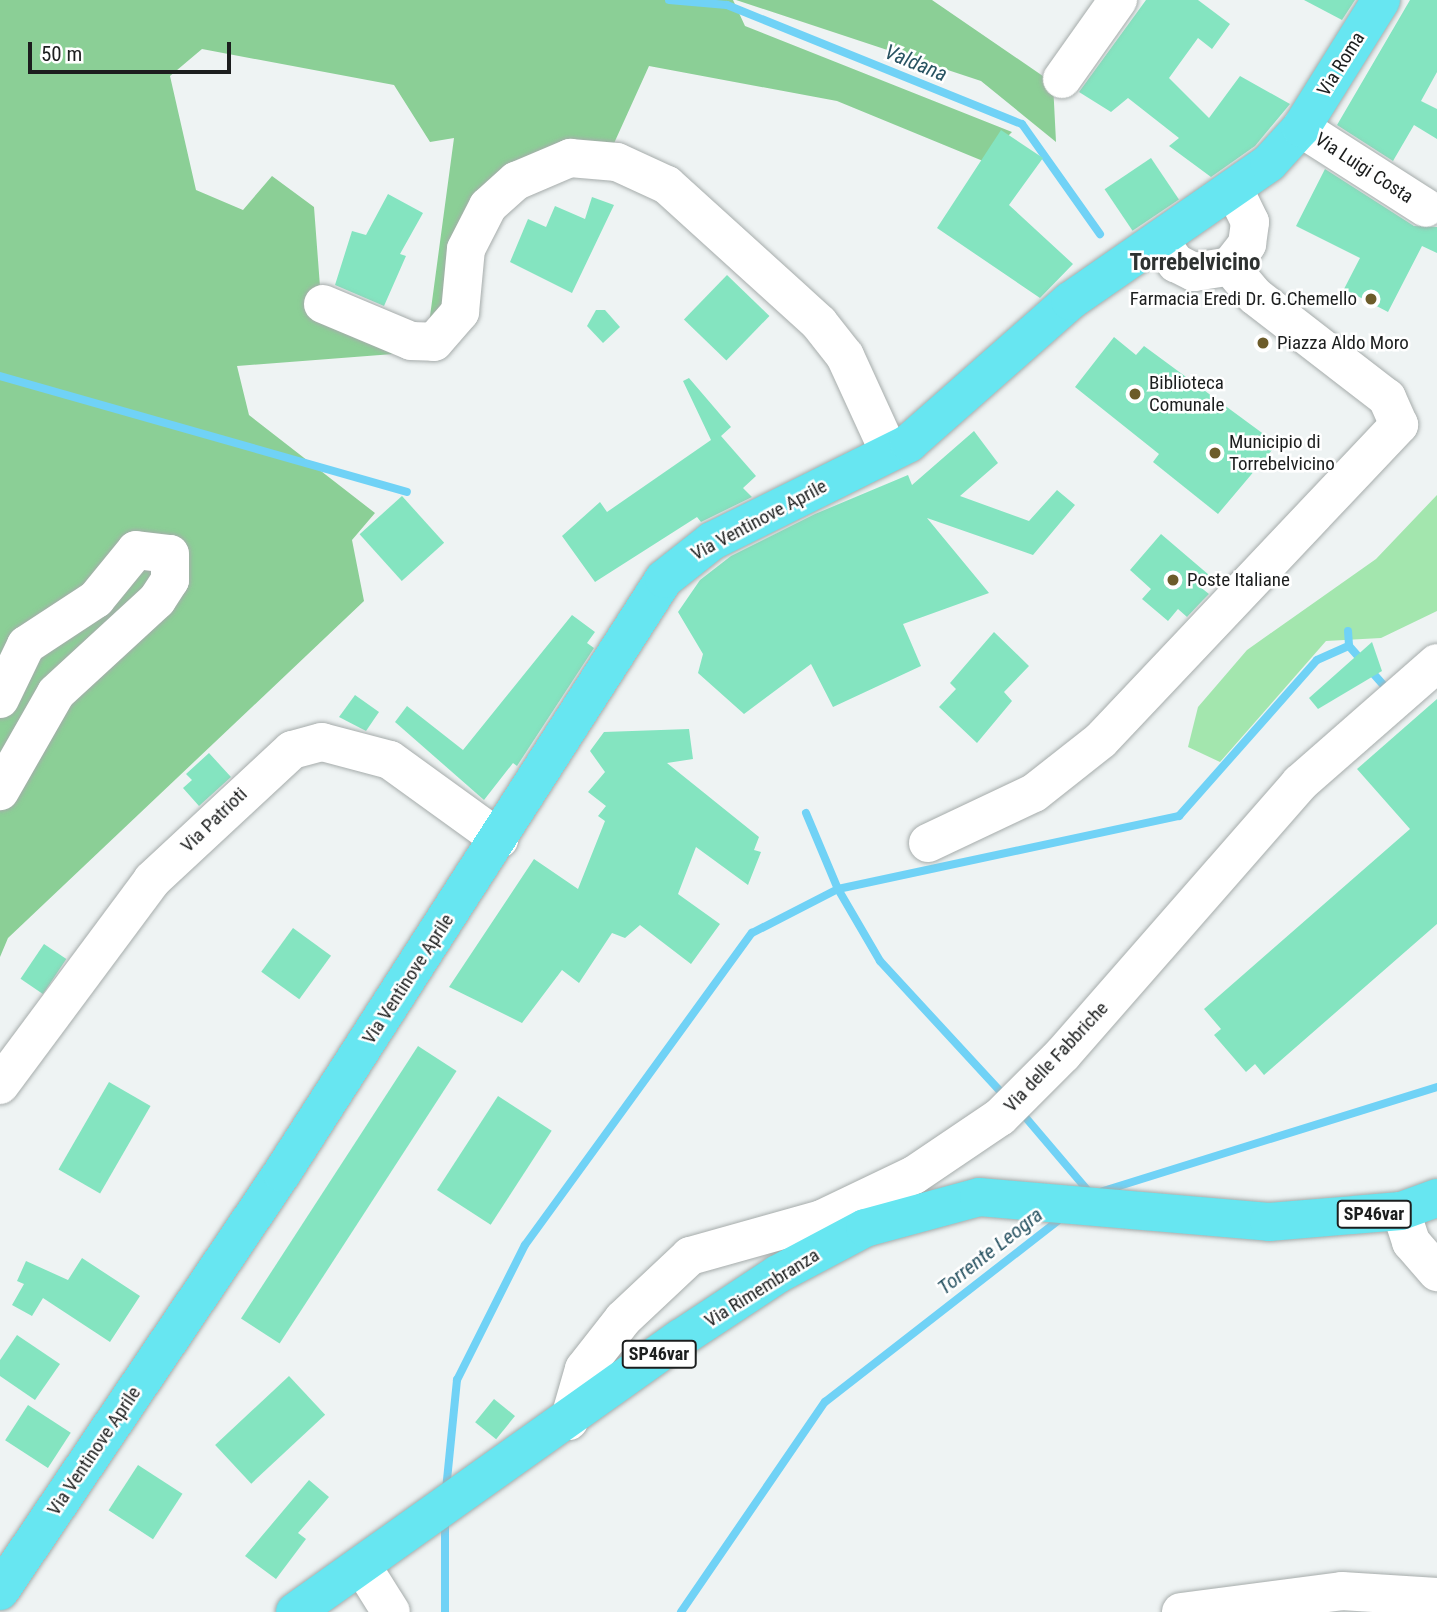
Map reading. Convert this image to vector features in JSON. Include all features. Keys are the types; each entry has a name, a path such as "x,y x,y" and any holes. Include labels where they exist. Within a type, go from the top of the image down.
{"main road":[{"name":"Via Roma","path":"1234,189 1301,128 1381,0"},
{"name":"Via Ventinove Aprile","path":"0,1591 499,839 664,579 712,541 889,452 940,421 1070,301 1234,189"},
{"name":"Via Rimembranza","path":"295,1612 342,1586 569,1420 778,1274 865,1228 979,1196 1308,1221 1401,1211"},
{"name":"SP46var","path":"1401,1211 1437,1198"}],"street":[{"path":"1062,79 1118,0"},
{"name":"Via Luigi Costa","path":"1301,128 1426,208"},
{"path":"323,304 411,341 434,342 460,312 466,250 488,206 516,181 570,158 617,162 683,198 819,323 845,356 889,452"},
{"path":"1159,240 1176,263 1194,272 1230,265 1247,244 1250,222 1234,189"},
{"path":"928,843 1034,793 1101,740 1399,425 1387,398 1255,296 1230,265"},
{"path":"0,699 26,645 96,599 136,550 170,554 170,580 157,600 56,694 0,791"},
{"name":"Via delle Fabbriche","path":"569,1420 584,1369 622,1319 690,1256 822,1219 914,1175 1000,1117 1063,1054 1300,783 1437,663"},
{"name":"Via Patrioti","path":"0,1085 152,880 292,750 322,742 390,760 499,839"},
{"path":"1401,1211 1411,1242 1437,1272"},
{"path":"342,1586 391,1612"},
{"path":"1181,1612 1342,1591 1437,1597"}],"green space":[{"path":"0,0 733,0 745,26 1012,132 983,161 837,101 649,66 606,161 490,209 426,346 454,138 430,142 394,85 202,49 170,76 196,190 243,210 272,176 314,207 322,313 406,353 237,366 249,415 375,513 352,540 364,601 8,938 0,957"},
{"path":"736,0 932,0 1053,83 1056,142 981,81"},
{"path":"1437,495 1437,611 1381,638 1326,641 1220,762 1188,747 1198,707 1247,650 1376,559"}],"building":[{"path":"1146,0 1198,0 1230,24 1212,49 1198,38 1169,78 1209,118 1240,76 1290,104 1255,146 1211,177 1169,146 1179,138 1128,98 1111,112 1079,92"},
{"path":"1304,0 1355,0 1342,20"},
{"path":"1410,0 1437,0 1437,72 1421,101 1437,109 1437,139 1414,125 1393,161 1337,125"},
{"path":"1001,130 1043,158 1009,205 1073,264 1040,298 937,228"},
{"path":"1151,158 1179,199 1133,231 1105,189"},
{"path":"1325,169 1414,226 1437,227 1437,253 1422,246 1388,312 1344,289 1360,258 1296,226"},
{"path":"388,194 423,213 400,254 406,256 384,306 335,285 352,231 366,235"},
{"path":"592,197 614,205 572,293 510,262 528,219 546,227 555,206 585,219"},
{"path":"727,275 769,316 726,361 684,320"},
{"path":"596,310 605,310 620,327 603,343 587,326"},
{"path":"1114,337 1136,355 1144,346 1277,444 1218,514 1153,462 1159,454 1075,387"},
{"path":"689,378 731,427 721,436 756,476 743,488 752,497 701,522 697,517 595,582 562,536 600,502 607,512 711,440 683,381"},
{"path":"974,431 998,463 960,496 1029,521 1057,490 1075,505 1033,555 927,518 989,593 903,624 921,666 833,707 811,664 744,714 698,673 703,654 678,612 700,580 731,556 815,514 908,475 912,485"},
{"path":"402,496 444,543 402,581 360,534"},
{"name":"Poste Italiane","path":"1161,534 1209,575 1199,586 1209,594 1187,617 1178,609 1168,621 1142,599 1151,589 1130,570"},
{"path":"572,615 595,632 587,643 594,648 517,766 513,763 484,800 395,722 407,706 463,750"},
{"path":"994,632 1029,666 1004,692 1012,701 977,743 939,707 956,689 950,683"},
{"path":"1372,642 1382,671 1318,709 1309,698"},
{"path":"355,695 379,712 366,731 339,717"},
{"path":"1437,699 1437,924 1264,1075 1255,1064 1246,1072 1214,1035 1221,1029 1204,1009 1410,829 1357,769"},
{"path":"689,729 693,759 667,763 759,837 754,850 761,852 748,885 696,847 678,894 720,924 691,964 640,925 625,938 612,933 579,983 562,970 522,1023 449,987 534,859 578,889 605,821 598,816 606,806 588,792 605,772 590,751 604,732"},
{"path":"209,753 231,777 199,806 183,788 192,780 186,774"},
{"path":"293,928 331,956 299,999 261,972"},
{"path":"44,944 66,959 43,994 21,979"},
{"path":"418,1046 457,1071 280,1344 241,1319"},
{"path":"109,1082 151,1106 100,1193 58,1169"},
{"path":"498,1096 552,1131 491,1225 437,1190"},
{"path":"82,1258 140,1296 110,1342 43,1298 32,1316 12,1305 24,1284 17,1281 26,1261 68,1280"},
{"path":"17,1335 60,1364 35,1400 0,1376 0,1360"},
{"path":"289,1376 325,1415 251,1484 215,1445"},
{"path":"494,1399 515,1416 496,1439 475,1422"},
{"path":"28,1405 71,1433 48,1468 5,1440"},
{"path":"138,1465 182,1494 153,1539 109,1510"},
{"path":"309,1480 329,1497 298,1533 306,1539 276,1579 245,1556"}],"waterway":[{"name":"Valdana","path":"669,0 727,5 1022,124 1100,234"},
{"path":"0,376 407,492"},
{"name":"Valdana","path":"1348,631 1349,646 1386,688"},
{"path":"446,1490 457,1380 525,1245 752,933 838,889 1179,816 1317,660 1349,646"},
{"path":"806,813 838,889 880,961 1002,1093"},
{"name":"Torrente Leogra","path":"1100,1192 1437,1087"},
{"path":"1021,1112 1090,1193"},
{"name":"Torrente Leogra","path":"681,1612 825,1402 1061,1218"},
{"path":"445,1520 445,1612"}],"place":[{"name":"Farmacia Eredi Dr. G.Chemello","path":"1371,299"},
{"name":"Piazza Aldo Moro","path":"1263,343"},
{"name":"Biblioteca Comunale","path":"1135,394"},
{"name":"Municipio di Torrebelvicino","path":"1215,453"},
{"name":"Poste Italiane","path":"1173,580"}],"district":[{"name":"Torrebelvicino","path":"1195,263"}]}
